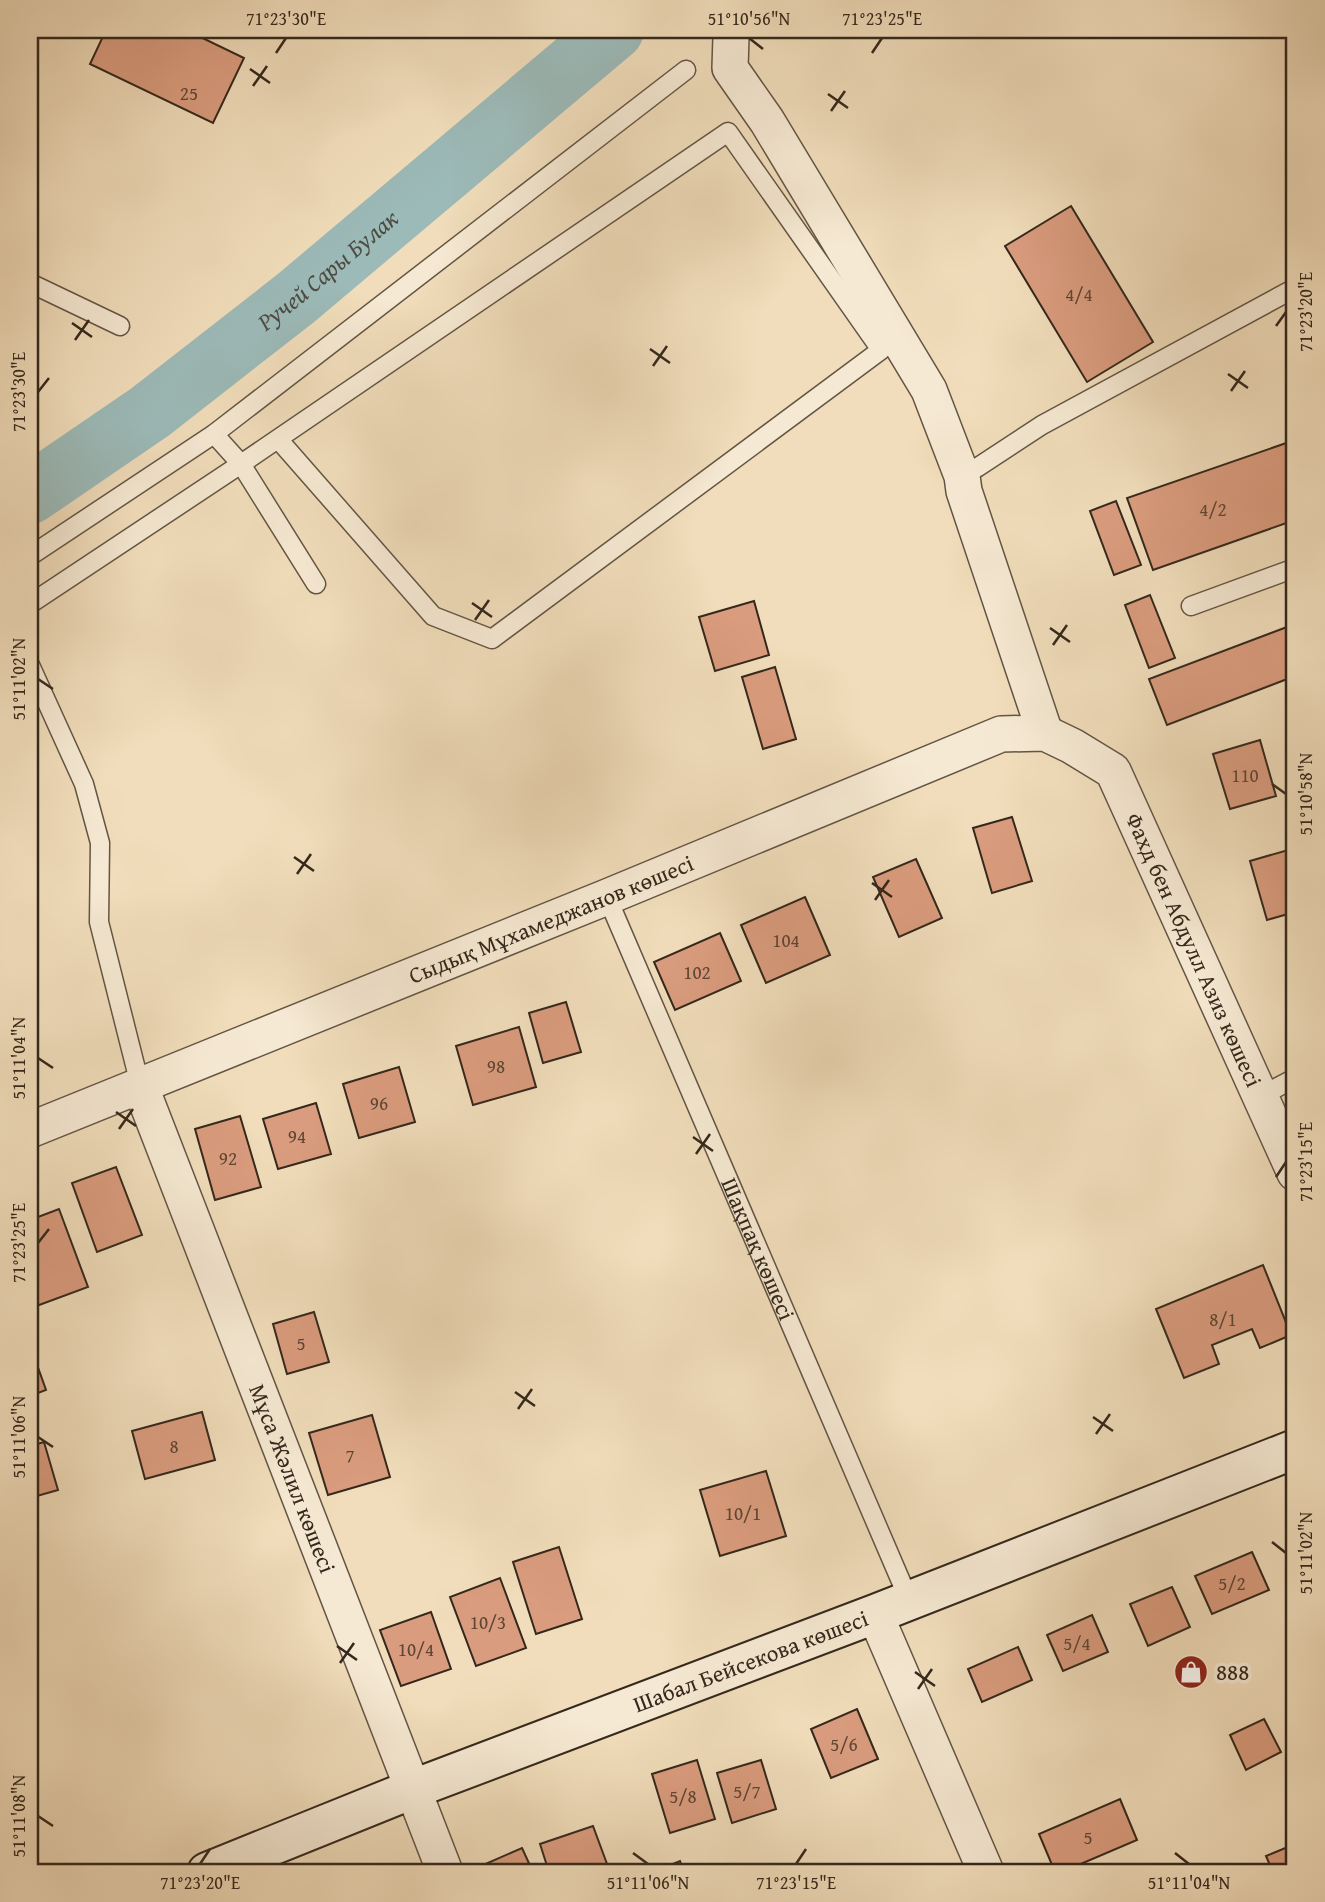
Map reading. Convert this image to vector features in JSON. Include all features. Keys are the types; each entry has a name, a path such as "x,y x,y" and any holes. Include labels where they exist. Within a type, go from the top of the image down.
{"main road":[{"name":"Шабал Бейсекова көшесі","path":"207,1872 413,1789 892,1607 1295,1449"}],"street":[{"path":"733,30 730,37 730,68 767,121 929,390 962,476 964,491 1058,739"},
{"name":"Сыдық Мұхамеджанов көшесі","path":"30,1130 607,897 1001,734 1058,739"},
{"name":"Фахд бен Абдулл Азиз көшесі","path":"1058,739 1113,771 1295,1173"},
{"name":"Мұса Жәлил көшесі","path":"140,1085 445,1872"},
{"name":"Шақпақ көшесі","path":"892,1607 986,1872"}],"lane":[{"path":"30,556 214,434 686,70"},
{"path":"30,604 278,439 728,132 881,350 492,639 433,616 278,439"},
{"path":"30,283 120,326"},
{"path":"962,476 1042,425 1295,288"},
{"path":"214,434 241,464 316,584"},
{"path":"1191,606 1295,568"},
{"path":"30,665 84,784 100,843 99,922 140,1085"},
{"name":"Шақпақ көшесі","path":"607,897 892,1607"},
{"path":"1261,1096 1295,1078"}],"building":[{"path":"106,30 186,30 244,58 213,123 90,64"},
{"path":"1071,206 1153,342 1087,382 1005,246"},
{"path":"1295,440 1295,520 1153,570 1127,498"},
{"path":"1116,501 1141,565 1114,575 1090,511"},
{"path":"1150,595 1175,658 1149,668 1125,605"},
{"path":"754,601 769,655 715,671 699,617"},
{"path":"1295,624 1295,676 1167,725 1149,679"},
{"path":"775,667 796,739 763,749 742,677"},
{"path":"1260,740 1276,796 1230,809 1213,754"},
{"path":"1012,817 1032,881 992,893 973,828"},
{"path":"1295,848 1295,912 1267,920 1250,861"},
{"path":"916,859 942,918 899,937 873,877"},
{"path":"805,897 830,955 766,983 741,925"},
{"path":"720,933 741,981 675,1010 654,962"},
{"path":"566,1002 581,1052 543,1063 529,1013"},
{"path":"519,1027 536,1087 473,1105 456,1046"},
{"path":"399,1067 415,1122 359,1138 343,1084"},
{"path":"316,1103 331,1154 278,1169 263,1119"},
{"path":"240,1116 261,1187 215,1200 195,1129"},
{"path":"116,1167 142,1235 97,1252 72,1183"},
{"path":"59,1209 88,1287 31,1308 30,1220"},
{"path":"1263,1265 1291,1335 1260,1348 1252,1329 1212,1345 1219,1364 1184,1378 1156,1309"},
{"path":"314,1312 329,1362 287,1374 273,1324"},
{"path":"30,1345 46,1390 30,1396"},
{"path":"202,1412 215,1460 145,1479 132,1431"},
{"path":"372,1415 390,1477 328,1495 309,1433"},
{"path":"44,1442 58,1490 30,1498 30,1446"},
{"path":"766,1471 786,1536 720,1556 700,1490"},
{"path":"559,1547 582,1619 536,1634 513,1562"},
{"path":"1252,1552 1269,1590 1212,1614 1195,1576"},
{"path":"500,1578 526,1648 476,1666 450,1597"},
{"path":"1172,1587 1190,1627 1148,1646 1130,1604"},
{"path":"431,1612 451,1669 401,1686 380,1630"},
{"path":"1092,1615 1108,1652 1063,1671 1047,1635"},
{"path":"1018,1647 1032,1680 982,1702 968,1669"},
{"path":"857,1709 878,1759 831,1778 811,1729"},
{"path":"1264,1719 1281,1752 1246,1770 1230,1735"},
{"path":"697,1760 715,1819 670,1833 652,1774"},
{"path":"761,1760 776,1809 732,1823 717,1773"},
{"path":"1120,1799 1137,1840 1062,1872 1055,1872 1039,1834"},
{"path":"593,1826 610,1872 549,1872 540,1844"},
{"path":"1295,1844 1295,1872 1273,1872 1266,1856"},
{"path":"522,1848 533,1872 486,1872 483,1865"},
{"path":"680,1861 684,1872 653,1872"}],"waterway":[{"name":"Ручей Сары Булак","path":"30,494 150,412 296,298 614,30"}],"place":[{"name":"888","path":"1191,1672"}]}
